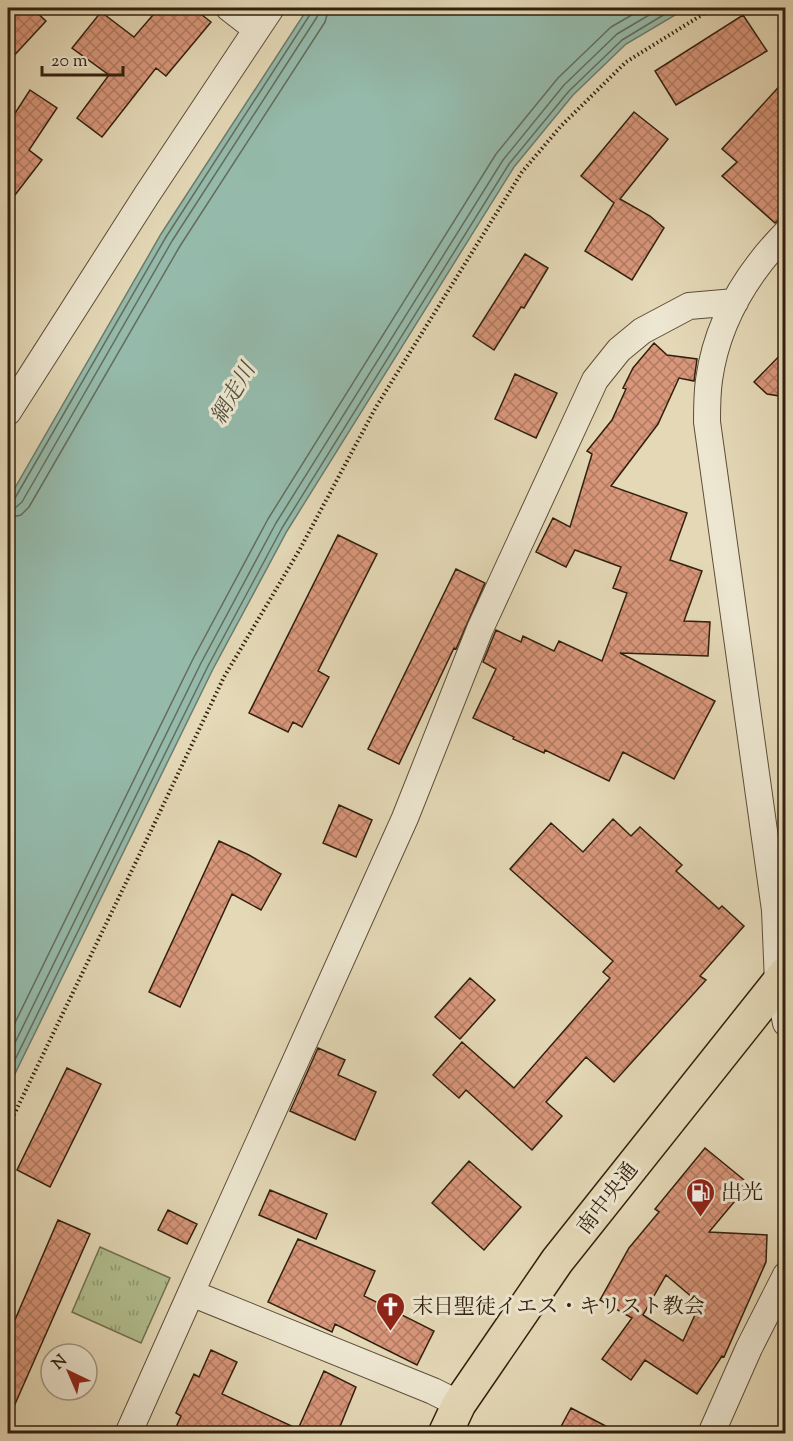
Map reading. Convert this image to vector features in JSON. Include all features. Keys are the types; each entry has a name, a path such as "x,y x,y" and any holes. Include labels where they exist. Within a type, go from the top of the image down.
{"highway":[{"name":"南中央通","path":"445,1434 459,1404 557,1261 782,978"}],"street":[{"path":"229,8 256,29"},
{"path":"8,412 256,29 272,8"},
{"path":"786,233 763,256 721,330 709,380 707,422 775,910 786,1023"},
{"path":"128,1434 405,818 480,628 595,381 619,350 642,331 689,306 735,302"},
{"path":"711,1434 749,1348 786,1275"},
{"path":"192,1293 459,1404"}],"path":[{"path":"8,1127 224,677 300,549 375,407 522,172 561,126 626,62 713,8"}],"green space":[{"path":"100,1247 170,1278 141,1343 72,1312"}],"water":[{"name":"網走川","path":"308,8 687,8 626,44 573,95 514,167 287,531 213,669 8,1088 8,500 161,234"}],"building":[{"path":"8,8 32,8 46,21 8,62"},
{"path":"159,8 193,8 211,22 166,76 156,68 102,137 77,118 109,75 72,48 101,12 134,37"},
{"path":"743,15 767,51 676,105 655,71"},
{"path":"786,79 786,213 775,223 722,176 737,162 722,149"},
{"path":"30,90 57,108 29,150 42,160 8,204 8,124"},
{"path":"634,112 668,139 620,199 650,216 664,228 632,280 585,251 614,203 581,176"},
{"path":"525,254 548,268 524,308 521,307 494,350 473,336"},
{"path":"654,343 667,355 697,359 694,381 679,378 658,424 611,486 687,513 670,560 702,571 684,621 710,622 708,656 620,653 715,701 674,779 623,752 609,781 545,750 544,753 513,739 514,737 473,718 496,669 483,662 496,630 521,642 523,636 554,651 559,641 602,661 627,593 613,588 621,567 575,550 566,567 536,552 553,518 570,527 592,454 587,451 612,420 633,368"},
{"path":"786,349 786,397 767,394 754,382"},
{"path":"515,374 557,393 536,438 495,419"},
{"path":"338,535 377,554 318,671 329,677 302,727 293,722 288,732 249,713"},
{"path":"456,569 485,583 456,649 454,648 399,764 368,749"},
{"path":"339,805 372,820 356,857 323,843"},
{"path":"613,819 631,836 640,827 682,865 676,871 719,909 722,906 744,926 700,976 706,980 614,1082 586,1057 546,1102 562,1116 532,1150 466,1090 459,1098 433,1075 462,1042 514,1088 610,978 603,972 613,961 510,869 551,823 583,852"},
{"path":"219,841 281,874 261,910 232,894 180,1007 149,992"},
{"path":"470,978 495,1000 460,1039 435,1017"},
{"path":"318,1048 345,1060 338,1075 376,1092 355,1140 290,1111"},
{"path":"67,1068 101,1084 50,1187 17,1170"},
{"path":"705,1148 749,1184 709,1232 767,1235 766,1262 724,1357 722,1356 697,1394 645,1360 631,1380 602,1359 632,1318 600,1300 629,1248 659,1212 655,1209","holes":["666,1275 700,1304 683,1341 643,1315"]},
{"path":"469,1161 521,1207 484,1250 432,1203"},
{"path":"270,1190 327,1214 316,1239 259,1215"},
{"path":"168,1210 197,1224 187,1244 158,1230"},
{"path":"58,1220 90,1234 42,1342 39,1342 39,1350 8,1420 8,1336"},
{"path":"298,1239 375,1271 364,1296 434,1331 417,1365 335,1324 332,1332 268,1302"},
{"path":"211,1350 237,1362 222,1394 298,1429 324,1371 356,1387 337,1434 173,1434 181,1416 176,1413 194,1374 199,1377"},
{"path":"571,1408 621,1434 557,1434"}],"place":[{"name":"出光","path":"700,1218"},
{"name":"末日聖徒イエス・キリスト教会","path":"391,1332"}]}
